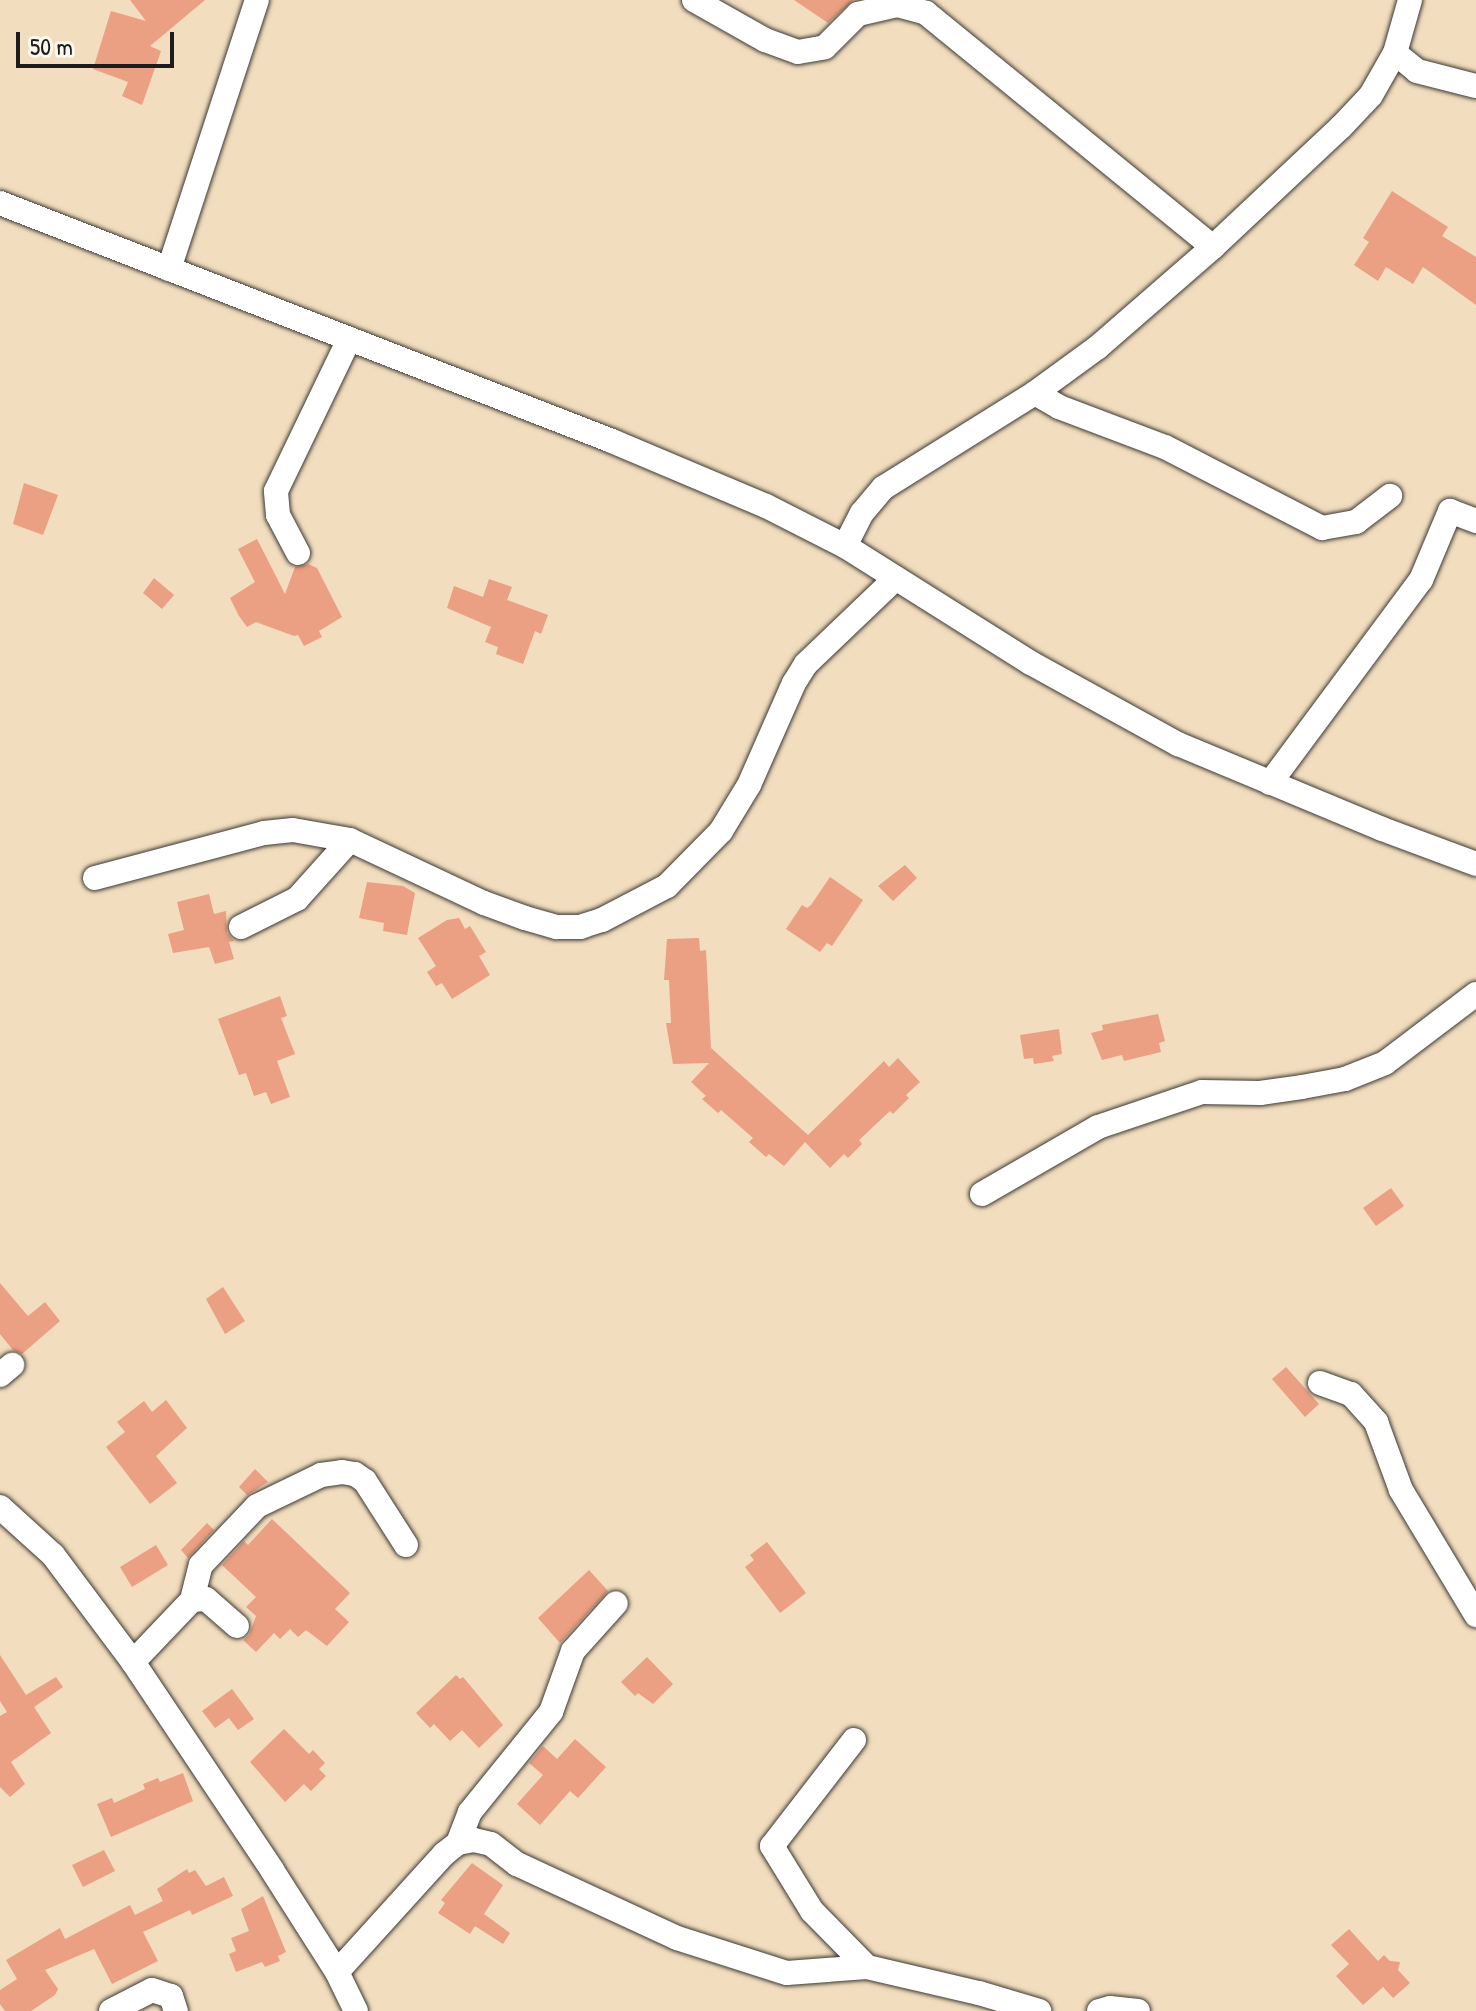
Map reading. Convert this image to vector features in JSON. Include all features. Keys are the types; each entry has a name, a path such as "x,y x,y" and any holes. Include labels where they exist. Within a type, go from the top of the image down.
{"street":[{"path":"169,269 257,0"},
{"path":"694,0 765,40 798,52 825,47 858,14 897,5 926,13 1213,247"},
{"path":"845,546 862,513 883,488 1035,393 1098,347 1213,247 1341,127 1371,95 1395,53 1410,0"},
{"path":"1395,53 1417,71 1476,86"},
{"path":"0,203 612,441 766,506 845,546 1083,693 1178,744 1476,864"},
{"path":"298,553 278,515 276,491 349,339"},
{"path":"1035,393 1059,407 1165,447 1322,528 1356,522 1390,496"},
{"path":"1270,783 1421,580 1450,511 1476,521"},
{"path":"95,878 264,833 293,830 350,840 484,903 557,927 580,927 635,905 667,886 721,831 749,785 794,683 806,664 896,578"},
{"path":"241,927 297,899 350,840"},
{"path":"982,1194 1098,1127 1202,1092 1260,1093 1302,1087 1345,1079 1385,1063 1476,994"},
{"path":"1320,1383 1351,1394 1376,1422 1401,1490 1476,1615"},
{"path":"133,1662 192,1600 201,1565 257,1506 321,1475 342,1472 355,1474 365,1481 406,1545"},
{"path":"0,1507 53,1555 133,1662 337,1972 356,2011"},
{"path":"192,1600 206,1599 237,1626"},
{"path":"337,1972 458,1843 470,1812 551,1712 573,1651 616,1603"},
{"path":"854,1740 772,1846 812,1911 867,1967"},
{"path":"458,1843 474,1840 491,1844 517,1864 677,1938 787,1973 867,1967 979,1993 1039,2011"},
{"path":"111,2011 152,1990 171,1996 176,2011"},
{"path":"1099,2011 1110,2008 1138,2011"}],"building":[{"path":"130,0 205,0 150,46 161,51 142,105 122,96 128,82 93,69 111,11 146,21"},
{"path":"794,0 853,0 828,23"},
{"path":"1392,191 1448,227 1442,236 1476,257 1476,305 1423,267 1413,284 1386,267 1378,281 1354,265 1369,242 1363,238"},
{"path":"24,483 58,495 43,535 13,524"},
{"path":"257,539 285,594 295,567 308,564 317,568 342,617 319,631 322,637 304,646 298,635 256,622 247,627 239,616 230,598 255,582 238,549"},
{"path":"154,578 174,595 162,609 143,593"},
{"path":"489,579 512,587 507,600 548,615 541,634 535,631 523,664 496,654 498,647 485,642 491,627 447,608 454,586 483,597"},
{"path":"905,865 917,878 893,901 878,886"},
{"path":"830,877 863,900 832,946 827,943 820,952 786,929 802,905 807,908 811,905"},
{"path":"367,882 403,886 415,893 407,935 383,931 384,923 359,918"},
{"path":"209,894 214,914 226,911 227,933 234,941 229,942 234,959 215,964 209,947 173,953 168,934 184,930 177,902"},
{"path":"459,918 465,929 470,926 486,952 479,956 490,975 452,999 442,983 436,986 427,972 436,966 418,938 447,920"},
{"path":"699,938 700,951 706,950 711,1048 808,1135 884,1061 889,1067 898,1058 920,1082 893,1114 890,1111 859,1140 862,1144 848,1158 844,1154 830,1168 805,1142 784,1166 769,1154 766,1157 749,1142 753,1138 721,1110 718,1113 702,1099 706,1096 691,1082 709,1063 673,1064 666,1023 671,1023 669,980 664,980 667,939"},
{"path":"280,996 287,1016 281,1018 295,1054 277,1061 290,1097 271,1104 266,1092 254,1096 246,1073 239,1075 218,1019"},
{"path":"1158,1014 1165,1041 1159,1043 1161,1052 1124,1061 1122,1055 1102,1060 1091,1033 1103,1030 1102,1025"},
{"path":"1059,1029 1062,1054 1052,1056 1054,1061 1034,1064 1033,1058 1024,1059 1020,1035"},
{"path":"1391,1188 1404,1206 1376,1226 1363,1208"},
{"path":"0,1283 28,1316 45,1302 60,1321 22,1354 13,1350 0,1334"},
{"path":"223,1287 245,1321 225,1334 206,1299"},
{"path":"1286,1367 1319,1404 1305,1417 1272,1379"},
{"path":"166,1400 187,1428 156,1456 177,1483 150,1504 106,1447 125,1432 117,1422 144,1401 152,1412"},
{"path":"255,1469 268,1482 247,1495 239,1487"},
{"path":"272,1519 350,1593 335,1609 349,1622 327,1646 306,1630 298,1637 290,1629 280,1639 274,1633 256,1652 243,1640 249,1635 256,1616 246,1607 256,1597 222,1565 244,1541 248,1545"},
{"path":"207,1523 214,1530 188,1558 181,1550"},
{"path":"767,1542 806,1593 780,1613 745,1567 754,1560 750,1555"},
{"path":"156,1545 168,1565 132,1587 120,1567"},
{"path":"589,1570 608,1591 560,1643 538,1618"},
{"path":"0,1655 26,1695 56,1677 63,1687 34,1707 51,1733 11,1762 25,1784 10,1797 0,1787 0,1716 7,1712 0,1701"},
{"path":"647,1657 673,1684 653,1704 638,1693 635,1696 621,1682"},
{"path":"456,1675 460,1679 463,1677 503,1725 479,1748 462,1730 450,1741 434,1724 430,1728 416,1713"},
{"path":"232,1689 254,1719 238,1730 229,1718 215,1728 202,1711"},
{"path":"284,1729 309,1754 313,1750 325,1763 319,1769 326,1776 311,1791 304,1784 285,1802 250,1762"},
{"path":"575,1739 606,1767 578,1798 570,1791 540,1825 517,1804 543,1775 529,1763 543,1746 557,1759"},
{"path":"183,1773 193,1801 111,1837 97,1804 112,1798 114,1803 145,1789 143,1784 158,1778 160,1782"},
{"path":"104,1850 115,1871 83,1887 72,1865"},
{"path":"472,1863 503,1885 484,1914 510,1933 503,1944 475,1926 470,1934 438,1913 445,1903 441,1900"},
{"path":"187,1869 189,1873 195,1870 206,1886 224,1877 233,1896 192,1915 190,1910 143,1932 158,1961 112,1984 94,1949 45,1970 58,1989 55,1995 31,2011 5,2011 0,2004 0,1990 17,1979 6,1960 60,1928 65,1939 130,1905 135,1915 163,1901 157,1889"},
{"path":"263,1896 286,1952 278,1956 280,1961 265,1967 262,1962 236,1972 229,1954 236,1951 231,1938 249,1931 241,1909"},
{"path":"1349,1929 1378,1961 1384,1955 1390,1961 1400,1962 1398,1970 1410,1983 1393,1998 1383,1987 1363,2005 1336,1976 1349,1964 1331,1945"}]}
